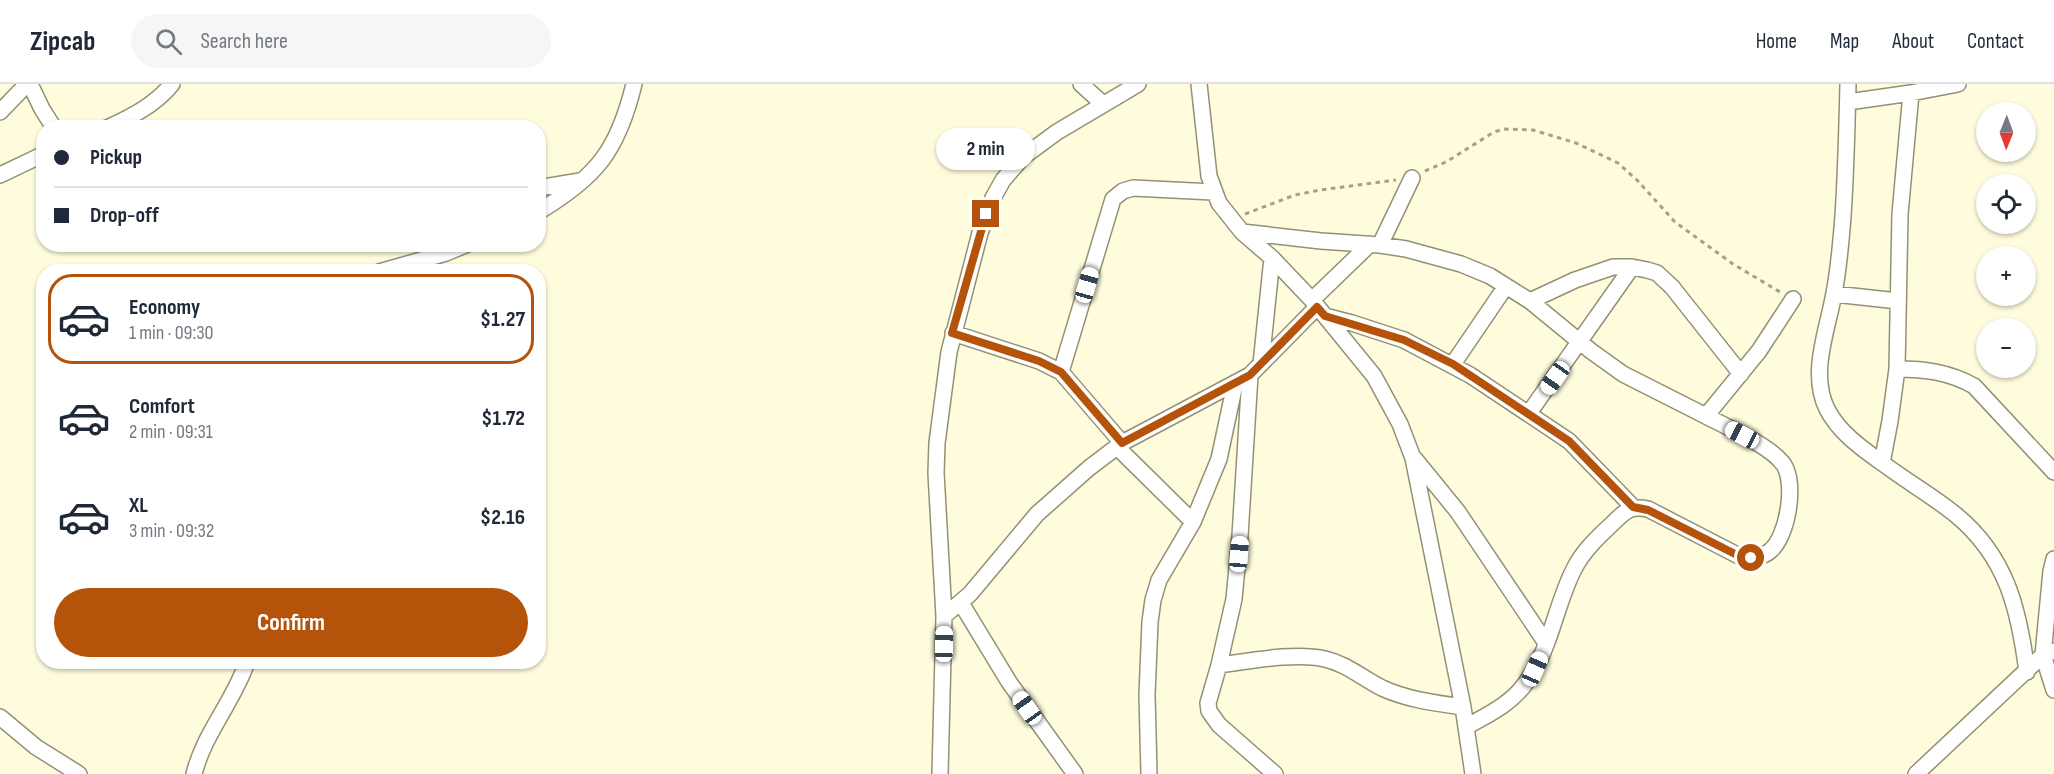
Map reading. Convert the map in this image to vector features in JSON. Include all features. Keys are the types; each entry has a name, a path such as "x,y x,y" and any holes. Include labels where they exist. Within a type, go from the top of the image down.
{"street":[{"path":"0,112 28,84 49,120"},
{"path":"124,120 155,102 172,84"},
{"path":"546,207 583,180 603,160 622,127 634,84"},
{"path":"1081,84 1103,104"},
{"path":"940,774 944,616 936,473 952,333 983,224 1003,180 1023,157 1038,145 1138,84"},
{"path":"1199,84 1209,176 1213,192 1230,220 1272,258 1318,308 1374,376 1400,424 1413,458 1463,707 1473,774"},
{"path":"1848,84 1843,216 1834,294 1821,362 1821,389 1827,408 1836,423 1853,441 1958,516 1999,564 2014,603 2023,641 2027,672"},
{"path":"1848,102 1958,84"},
{"path":"1882,463 1897,369 1900,214 1911,93"},
{"path":"0,175 36,158"},
{"path":"944,616 975,589 1037,514 1089,468 1120,445 1176,413 1235,384 1255,369 1318,308 1375,244 1412,178"},
{"path":"546,187 583,180"},
{"path":"1061,372 1113,199 1123,191 1140,188 1213,192"},
{"path":"1242,232 1406,249 1461,264 1490,276 1530,301 1623,374 1772,453 1787,470 1790,482 1786,518 1774,546 1763,555 1751,558 1739,556 1662,516 1633,507 1569,441 1453,364 1404,340 1318,308"},
{"path":"408,264 449,252"},
{"path":"1272,258 1255,369 1237,573 1229,625 1208,698 1209,711 1219,725 1275,774"},
{"path":"1530,301 1575,280 1613,267 1632,267 1657,273 1672,287 1741,374"},
{"path":"1529,413 1632,267"},
{"path":"1453,364 1506,286"},
{"path":"1834,294 1898,301"},
{"path":"1706,416 1759,351 1793,299"},
{"path":"952,333 1039,361 1061,372 1120,445 1193,522"},
{"path":"1897,369 1923,369 1940,372 1958,377 1974,386 2054,472"},
{"path":"1149,774 1147,695 1153,600 1159,580 1193,522 1219,459 1235,384"},
{"path":"1413,458 1458,512 1546,644"},
{"path":"1466,727 1495,711 1518,693 1535,669 1574,569 1594,541 1633,507"},
{"path":"2054,559 2051,571 2049,653 2054,690"},
{"path":"961,603 1009,682 1075,774"},
{"path":"1916,774 2049,653"},
{"path":"1219,665 1264,659 1315,657 1354,669 1382,687 1403,695 1463,707"},
{"path":"195,774 202,749 236,690 244,669"},
{"path":"0,717 36,747 79,774"}],"path":[{"path":"1230,220 1295,195 1330,188 1412,178 1446,162 1494,132 1504,129 1533,130 1568,140 1618,163 1637,180 1675,222 1759,281 1793,299"}],"route":[{"path":"986,214 952,333 1039,361 1061,372 1122,443 1250,375 1317,307 1325,316 1404,340 1453,364 1569,441 1633,507 1648,510 1739,556 1751,558"}]}
